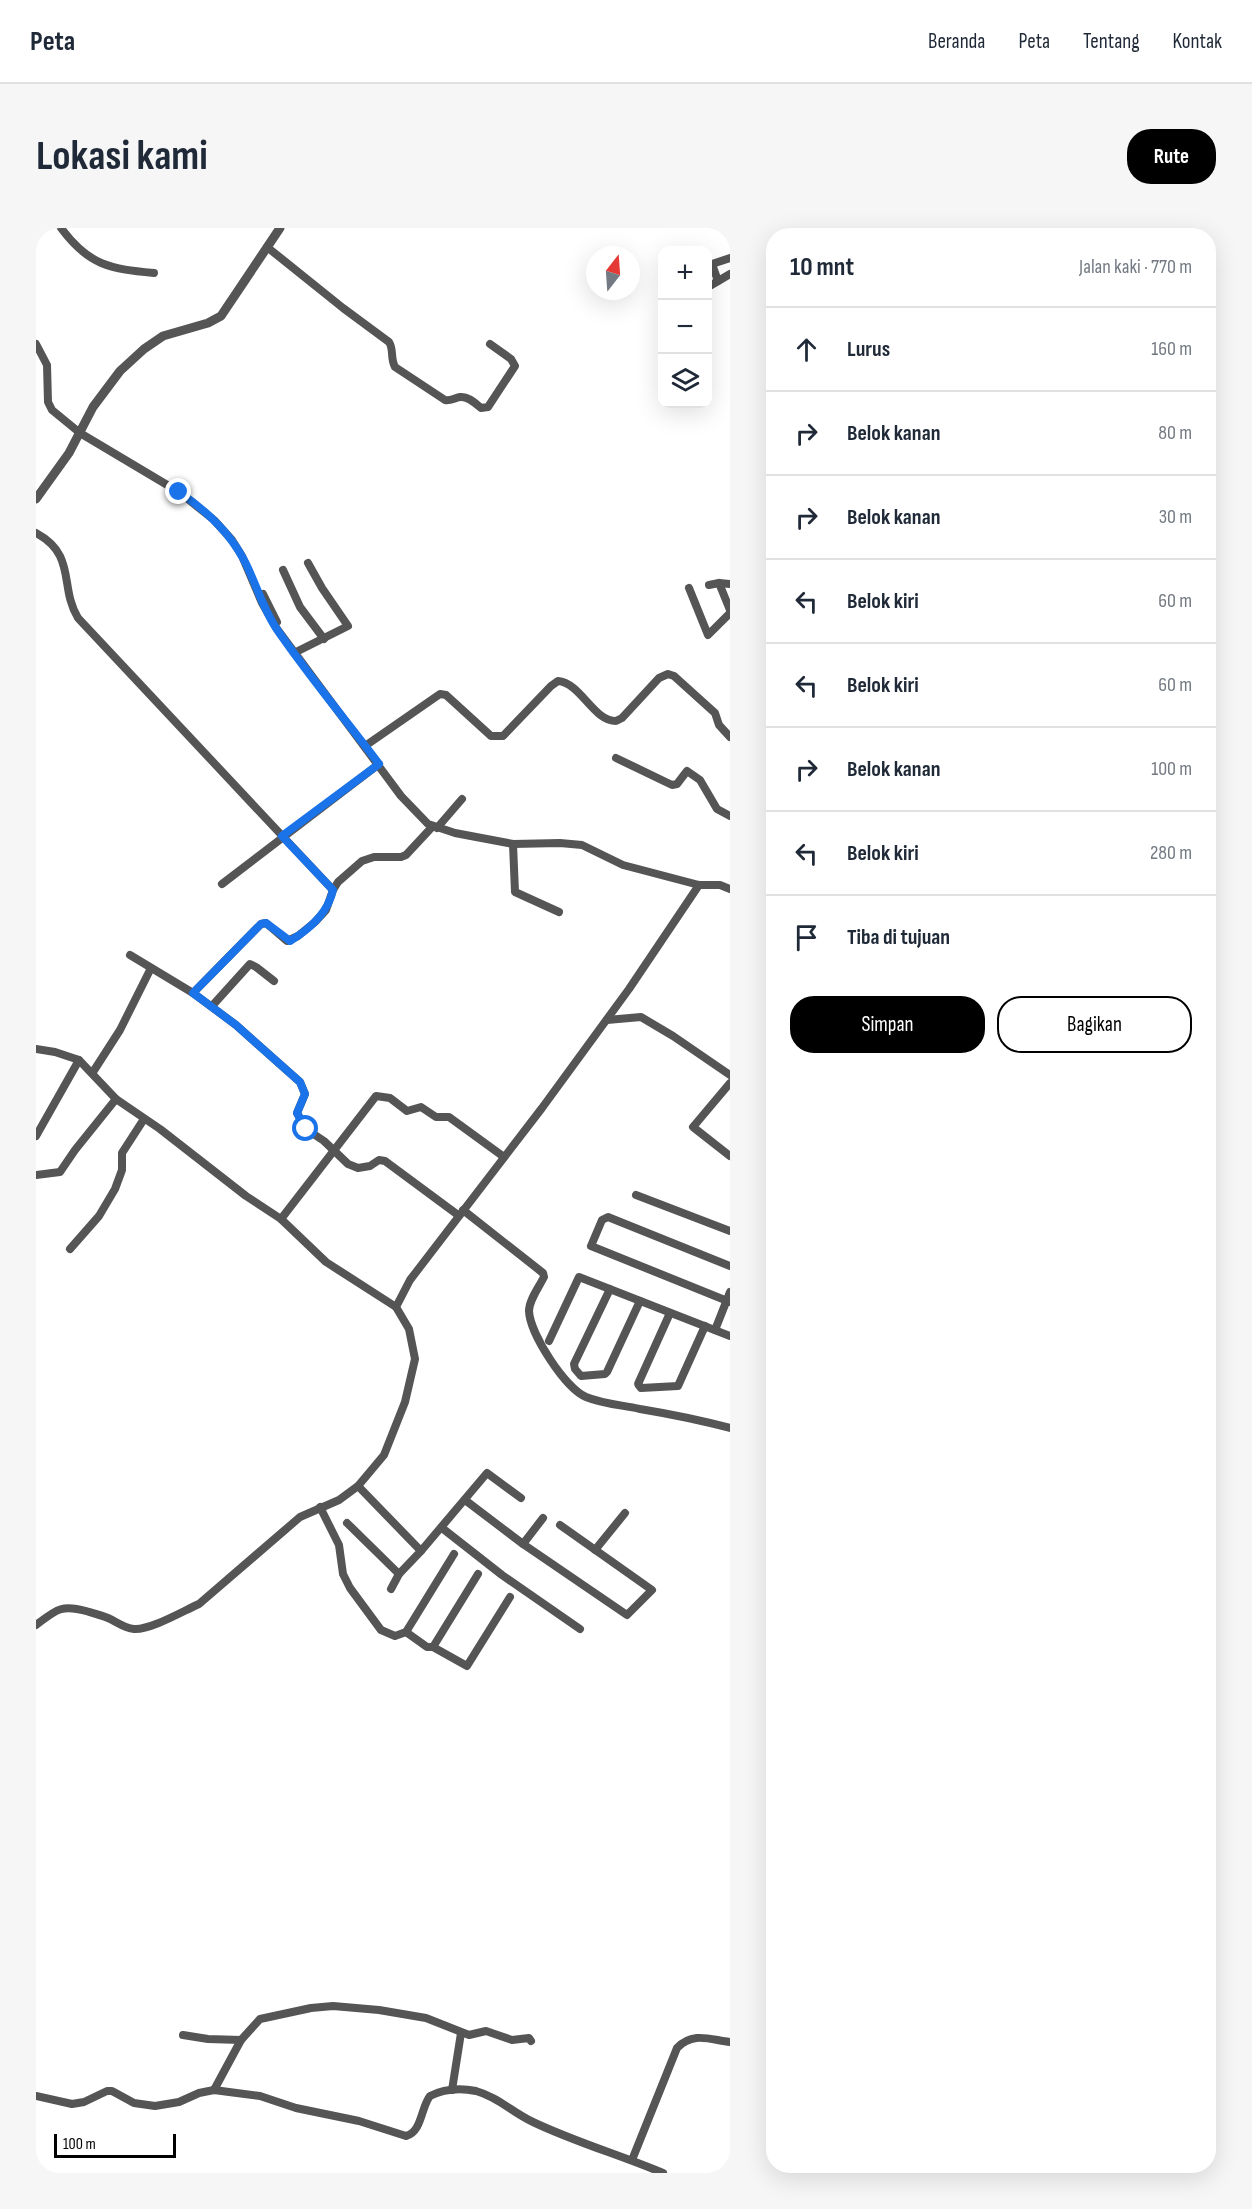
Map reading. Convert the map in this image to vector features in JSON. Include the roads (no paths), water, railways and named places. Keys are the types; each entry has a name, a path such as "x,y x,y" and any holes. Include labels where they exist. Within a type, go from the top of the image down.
{"street":[{"path":"62,228 85,254 97,262 112,269 154,273"},
{"path":"36,499 69,453 93,407 110,382 144,350 164,336 208,323 221,316 280,228"},
{"path":"267,247 389,342 392,346 394,367 445,400 462,396 481,408 488,407 515,366 515,363 490,344"},
{"path":"718,281 712,264 730,258"},
{"path":"712,285 730,274"},
{"path":"36,344 47,365 49,406 57,416 80,433 179,492 214,520 232,540 242,556 268,615 401,796 421,818 435,827 513,844 582,845 623,865 699,885 720,885 730,889"},
{"path":"36,533 52,544 63,561 72,604 78,618 333,890"},
{"path":"296,652 347,627 348,624 322,588 308,563"},
{"path":"283,570 300,607 324,639"},
{"path":"688,588 708,635 727,622 730,611 719,583"},
{"path":"709,585 730,584"},
{"path":"264,594 277,622 296,652"},
{"path":"365,746 435,695 440,694 446,695 491,736 503,736 550,686 558,681 570,685 604,718 616,721 622,718 658,678 668,674 674,676 715,713 719,725 730,737"},
{"path":"616,758 672,786 677,784 687,771 700,780 717,809 730,816"},
{"path":"222,884 379,764"},
{"path":"193,993 261,924 266,923 287,941 298,936 326,910 338,882 362,861 374,857 406,855 462,799"},
{"path":"513,844 515,892 559,912"},
{"path":"396,1306 410,1280 607,1020 699,885"},
{"path":"130,955 212,1006 300,1082 305,1094 297,1113 306,1129 348,1164 358,1168 370,1166 379,1160 386,1161 543,1273 544,1277 530,1305 530,1319 546,1352 580,1394 601,1401 730,1428"},
{"path":"212,1006 250,964 274,981"},
{"path":"93,1072 120,1030 151,968"},
{"path":"607,1020 641,1017 730,1075"},
{"path":"36,1049 55,1052 79,1060 116,1098 246,1196 281,1219 326,1262 396,1306 409,1329 415,1359 405,1402 384,1455 358,1486 339,1500 300,1517 199,1604 140,1629 69,1607 53,1612 36,1625"},
{"path":"36,1136 79,1060"},
{"path":"730,1083 693,1126 730,1156"},
{"path":"281,1219 376,1096 390,1098 407,1111 421,1107 436,1117 449,1117 504,1157"},
{"path":"36,1174 60,1172 116,1098"},
{"path":"70,1250 99,1216 115,1189 122,1173 122,1154 144,1119"},
{"path":"636,1195 730,1231"},
{"path":"715,1330 729,1298 591,1246 602,1220 608,1217 730,1266"},
{"path":"549,1341 579,1277 730,1336"},
{"path":"610,1289 574,1364 581,1376 605,1374 640,1301"},
{"path":"670,1313 638,1384 641,1389 678,1386 705,1326"},
{"path":"391,1589 399,1574 442,1528 487,1473 521,1498"},
{"path":"358,1486 421,1551"},
{"path":"465,1500 627,1616 652,1590 561,1525"},
{"path":"320,1507 339,1545 343,1574 350,1588 381,1630 395,1636 406,1632 454,1554"},
{"path":"595,1550 625,1513"},
{"path":"524,1544 543,1518"},
{"path":"347,1523 399,1574"},
{"path":"442,1528 502,1575 580,1629"},
{"path":"433,1647 478,1574"},
{"path":"406,1632 427,1647 433,1647 466,1666 510,1597"},
{"path":"214,2090 242,2040 261,2019 301,2010 333,2006 426,2018 473,2036 486,2031 512,2040 529,2038 531,2041"},
{"path":"452,2090 461,2033"},
{"path":"183,2035 208,2039 242,2040"},
{"path":"632,2160 677,2048 684,2041 700,2037 730,2042"},
{"path":"36,2096 72,2104 84,2102 110,2091 135,2103 155,2106 179,2102 199,2092 214,2090 260,2096 296,2108 359,2121 409,2136 415,2130 428,2098 438,2092 471,2090 506,2104 530,2121 660,2173"}]}
